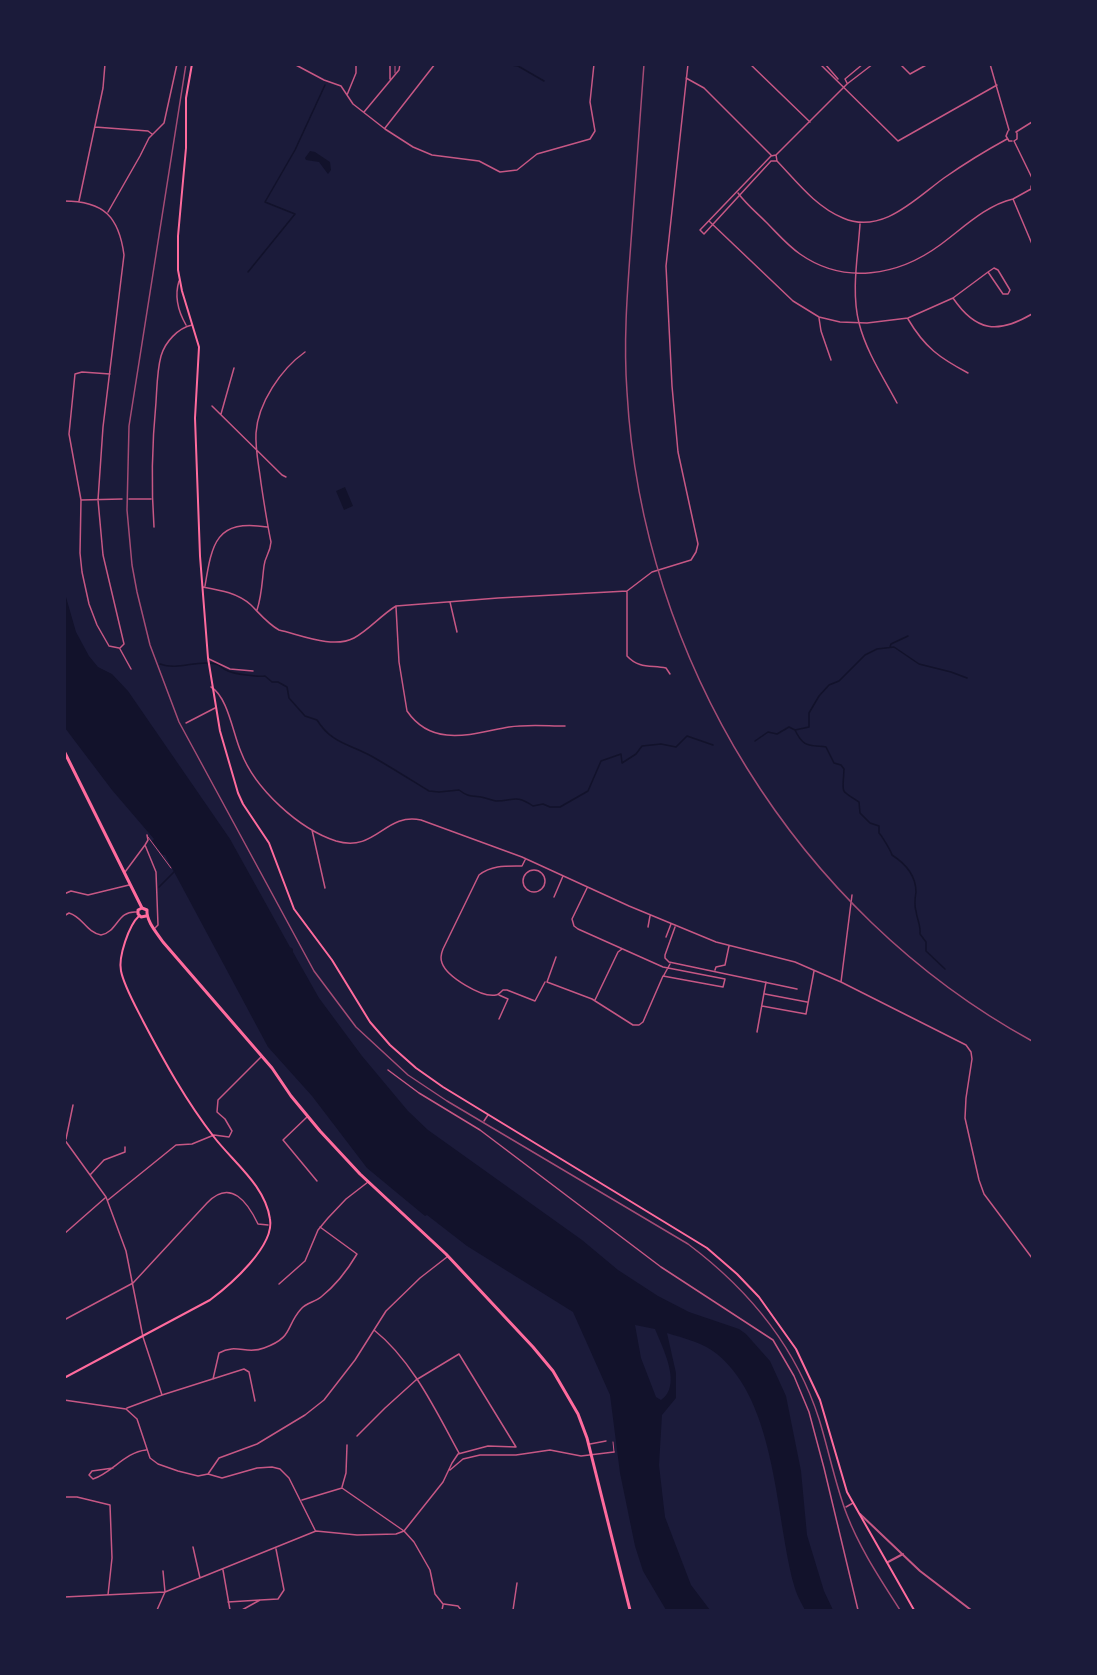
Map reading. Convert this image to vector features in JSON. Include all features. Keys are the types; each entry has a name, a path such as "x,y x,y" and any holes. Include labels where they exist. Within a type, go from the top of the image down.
{"main road":[{"path":"192,64 187,88 186,148 178,236 179,279 199,347 195,405 203,587 211,687 238,793 269,843 294,909 332,960 370,1022 382,1037 411,1064 443,1087 684,1233 725,1263 749,1286 774,1316 805,1367 820,1400 843,1481 853,1503 914,1611"},
{"path":"64,751 142,908 147,910 146,916 154,929 195,980 262,1056 308,1116 369,1182 447,1256 553,1371 578,1414 589,1444 630,1611"},
{"path":"64,1378 143,1337 223,1291 244,1271 265,1243 271,1220 261,1196 243,1169 212,1135 170,1074 136,1008 120,970 121,953 142,908"},
{"path":"138,914 146,916"}],"street":[{"path":"79,201 103,88 105,64"},
{"path":"107,212 153,134 164,123 177,64"},
{"path":"294,64 341,86 346,96 363,112 413,147 432,155 479,160 500,172 518,170 537,154 590,139 595,131 591,102 594,64"},
{"path":"346,96 356,73 356,64"},
{"path":"390,64 390,79"},
{"path":"363,112 399,70 400,64"},
{"path":"385,129 435,64"},
{"path":"268,527 237,525 226,531 214,545 203,587 234,594 249,604 272,627 279,630 338,642 353,638 396,606 627,591 652,572 691,560 698,544 678,452 666,266 688,64"},
{"path":"750,64 810,123"},
{"path":"820,64 898,141 997,85"},
{"path":"825,64 838,77 838,80"},
{"path":"847,84 845,79 863,64"},
{"path":"686,77 704,88 772,155 777,155 847,84 873,64"},
{"path":"900,64 910,74 928,64"},
{"path":"990,64 1009,130 1006,132 1007,139"},
{"path":"1009,130 1016,132 1032,122"},
{"path":"94,127 148,131 153,134"},
{"path":"1014,141 1018,135 1016,132"},
{"path":"771,160 777,161 818,203 843,218 860,224 877,222 894,215 946,177 1007,139 1014,141 1032,178"},
{"path":"771,160 709,221 700,231 701,233 704,234 740,196 771,160 772,155"},
{"path":"777,155 777,161"},
{"path":"737,192 799,253 831,269 870,274 884,272 918,260 974,219 1006,201 1032,191 1032,184"},
{"path":"1013,199 1032,243"},
{"path":"64,201 79,201 107,212 119,232 124,255 99,467 98,500 103,555 124,644 120,648"},
{"path":"709,221 793,301 819,317 840,322 880,322 908,318 953,297 988,272 994,268 998,270 1010,290 1008,294 1003,294 988,272"},
{"path":"860,224 856,272 859,322 872,358 897,403"},
{"path":"179,279 178,308 186,326"},
{"path":"953,297 965,313 987,327 1009,326 1032,314"},
{"path":"819,317 821,331 831,360"},
{"path":"908,318 918,336 930,350 946,362 969,374"},
{"path":"154,527 153,432 161,356 172,338 186,326 193,325"},
{"path":"256,611 261,594 264,562 270,552 256,450 256,431 262,406 284,374 305,352"},
{"path":"221,415 234,368"},
{"path":"110,374 82,372 75,374 69,434 81,500 80,553 83,583 97,625 109,646 120,648"},
{"path":"212,406 286,477"},
{"path":"129,500 152,499"},
{"path":"81,500 122,500"},
{"path":"627,591 627,656 632,661 646,667 666,668 670,674"},
{"path":"450,602 457,632"},
{"path":"396,606 399,662 407,711 417,722 433,732 464,736 512,727 565,726"},
{"path":"120,648 131,669"},
{"path":"208,658 230,669 254,671"},
{"path":"211,687 221,694 241,753 262,789 291,815 336,841 357,843 368,840 398,821 412,818 468,836 676,926 729,945 795,962 841,982 966,1045 971,1052 972,1065 965,1118 979,1180 984,1194 1032,1258"},
{"path":"186,723 215,708"},
{"path":"312,829 325,888"},
{"path":"125,873 146,845 147,835"},
{"path":"146,845 156,872 158,925 154,929"},
{"path":"499,1019 508,999 466,986 445,969 441,954 479,875 495,867 522,866 525,859"},
{"path":"538,871 541,866"},
{"path":"531,871 538,871 545,878 544,885 540,890 530,890 525,885 524,878 531,871"},
{"path":"554,897 563,876"},
{"path":"64,894 71,891 88,896 130,884"},
{"path":"587,887 572,919 574,926 659,966 725,979 723,987 663,976"},
{"path":"841,982 852,896"},
{"path":"64,916 69,913 75,915 90,931 105,935 113,929 121,916 128,912 138,914"},
{"path":"648,927 651,915"},
{"path":"666,937 671,924"},
{"path":"659,966 676,926"},
{"path":"715,971 716,967 725,965 729,945"},
{"path":"594,1001 618,952 622,949"},
{"path":"499,995 501,991 507,990 535,1001 556,957"},
{"path":"664,958 671,963 797,989"},
{"path":"546,980 594,1001 628,1023 639,1025 643,1022 671,963"},
{"path":"762,1006 806,1014 814,971"},
{"path":"757,1032 766,981"},
{"path":"764,993 808,1002"},
{"path":"107,1201 176,1146 192,1144 212,1135 229,1137 231,1127 217,1112 218,1100 262,1056"},
{"path":"388,1070 419,1093 480,1130 661,1267 773,1340 794,1376 809,1412 858,1611"},
{"path":"73,1105 65,1139 106,1197 126,1251 143,1337 162,1395"},
{"path":"484,1121 488,1114"},
{"path":"308,1116 283,1140 317,1181"},
{"path":"90,1175 104,1160 125,1152 125,1147"},
{"path":"279,1284 305,1261 320,1227 346,1199 369,1182"},
{"path":"64,1320 133,1283 217,1195 230,1194 242,1198 248,1204 258,1224 269,1226"},
{"path":"64,1234 106,1197"},
{"path":"213,1379 219,1353 236,1348 254,1351 281,1340 287,1335 302,1308 320,1299 345,1275 357,1254 320,1227"},
{"path":"208,1474 219,1458 257,1444 305,1415 324,1400 355,1360 386,1311 420,1278 441,1264 447,1256"},
{"path":"374,1330 399,1352 435,1408 459,1454"},
{"path":"64,1596 165,1592 316,1531 357,1535 404,1532 443,1482 447,1471 459,1454 488,1446 516,1447 459,1354 416,1380 357,1436"},
{"path":"64,1400 126,1409 244,1369 249,1372 255,1401"},
{"path":"126,1409 136,1419 146,1450 153,1460 165,1467 198,1476 208,1474 222,1478 257,1468 276,1468 289,1478 316,1531"},
{"path":"589,1444 606,1441"},
{"path":"342,1488 346,1473 347,1445"},
{"path":"113,1468 92,1471 89,1475 93,1479 102,1476 135,1453 146,1450"},
{"path":"447,1471 463,1459 480,1455 516,1455 550,1450 581,1456 614,1452"},
{"path":"302,1500 342,1488"},
{"path":"342,1488 404,1532 421,1552 432,1576 435,1594 443,1604 458,1606 461,1611"},
{"path":"64,1497 77,1497 110,1505 112,1558 108,1596"},
{"path":"846,1507 853,1503"},
{"path":"835,1511 840,1509"},
{"path":"858,1512 903,1554 971,1611"},
{"path":"193,1547 200,1579"},
{"path":"228,1602 278,1599 284,1590 276,1548"},
{"path":"888,1562 903,1554"},
{"path":"223,1570 230,1611"},
{"path":"157,1611 165,1592 163,1571"},
{"path":"513,1611 517,1583"},
{"path":"242,1611 260,1600"},
{"path":"442,1611 443,1604"}],"lane":[{"path":"395,64 395,73"},
{"path":"147,835 171,868"},
{"path":"613,1442 614,1452"}],"shaded area":[{"path":"310,151 330,162 331,170 328,174 319,162 306,160"},
{"path":"345,487 353,506 344,510 336,491"},
{"path":"64,590 76,632 89,656 98,667 112,674 128,691 230,839 319,998 362,1056 408,1111 428,1130 582,1240 618,1270 658,1296 689,1312 739,1329 770,1361 786,1396 801,1471 807,1535 824,1591 833,1610 805,1610 796,1592 763,1430 752,1401 737,1375 712,1350 667,1333 676,1373 676,1398 662,1415 659,1465 665,1517 691,1585 710,1610 666,1610 643,1571 635,1546 620,1473 610,1395 573,1312 467,1246 427,1215 425,1216 367,1168 312,1096 268,1047 165,855 65,728","holes":["635,1325 655,1329 666,1355 671,1376 667,1393 661,1400 656,1397 641,1358"]}],"waterway":[{"path":"504,64 518,66 544,81"},
{"path":"248,272 295,214 265,202 295,150 325,85"},
{"path":"890,647 891,644 908,636"},
{"path":"795,730 809,727 809,713 829,685 839,681 865,655 877,649 894,647 919,664 967,678"},
{"path":"160,664 174,666 209,663 235,673 265,676 272,682 278,682 287,687 289,698 305,716 317,720 335,739 373,757 429,791 459,790 468,795 496,801 518,799 533,806 543,804 560,807 588,791 601,761 621,754 622,763 636,754 642,746 661,744 676,747 687,736 713,745"},
{"path":"755,741 768,732 777,734 789,727 795,730 801,740 807,744 826,747 834,763 841,765 844,769 845,793 859,802 860,813 870,823 879,826 879,833 892,855 902,862 912,875 916,886 915,906 920,934 926,942 926,951 945,969"},
{"path":"159,887 175,871"}],"railway":[{"path":"186,64 129,426 127,510 137,592 150,645 179,722 314,971 356,1027 408,1075 447,1101 688,1244 710,1261 750,1300 783,1344 797,1368 819,1419 852,1528 900,1610"},
{"path":"644,64 626,310 627,392 639,491 664,588 700,681 747,768 805,849 872,923 948,987 1032,1041"}]}
